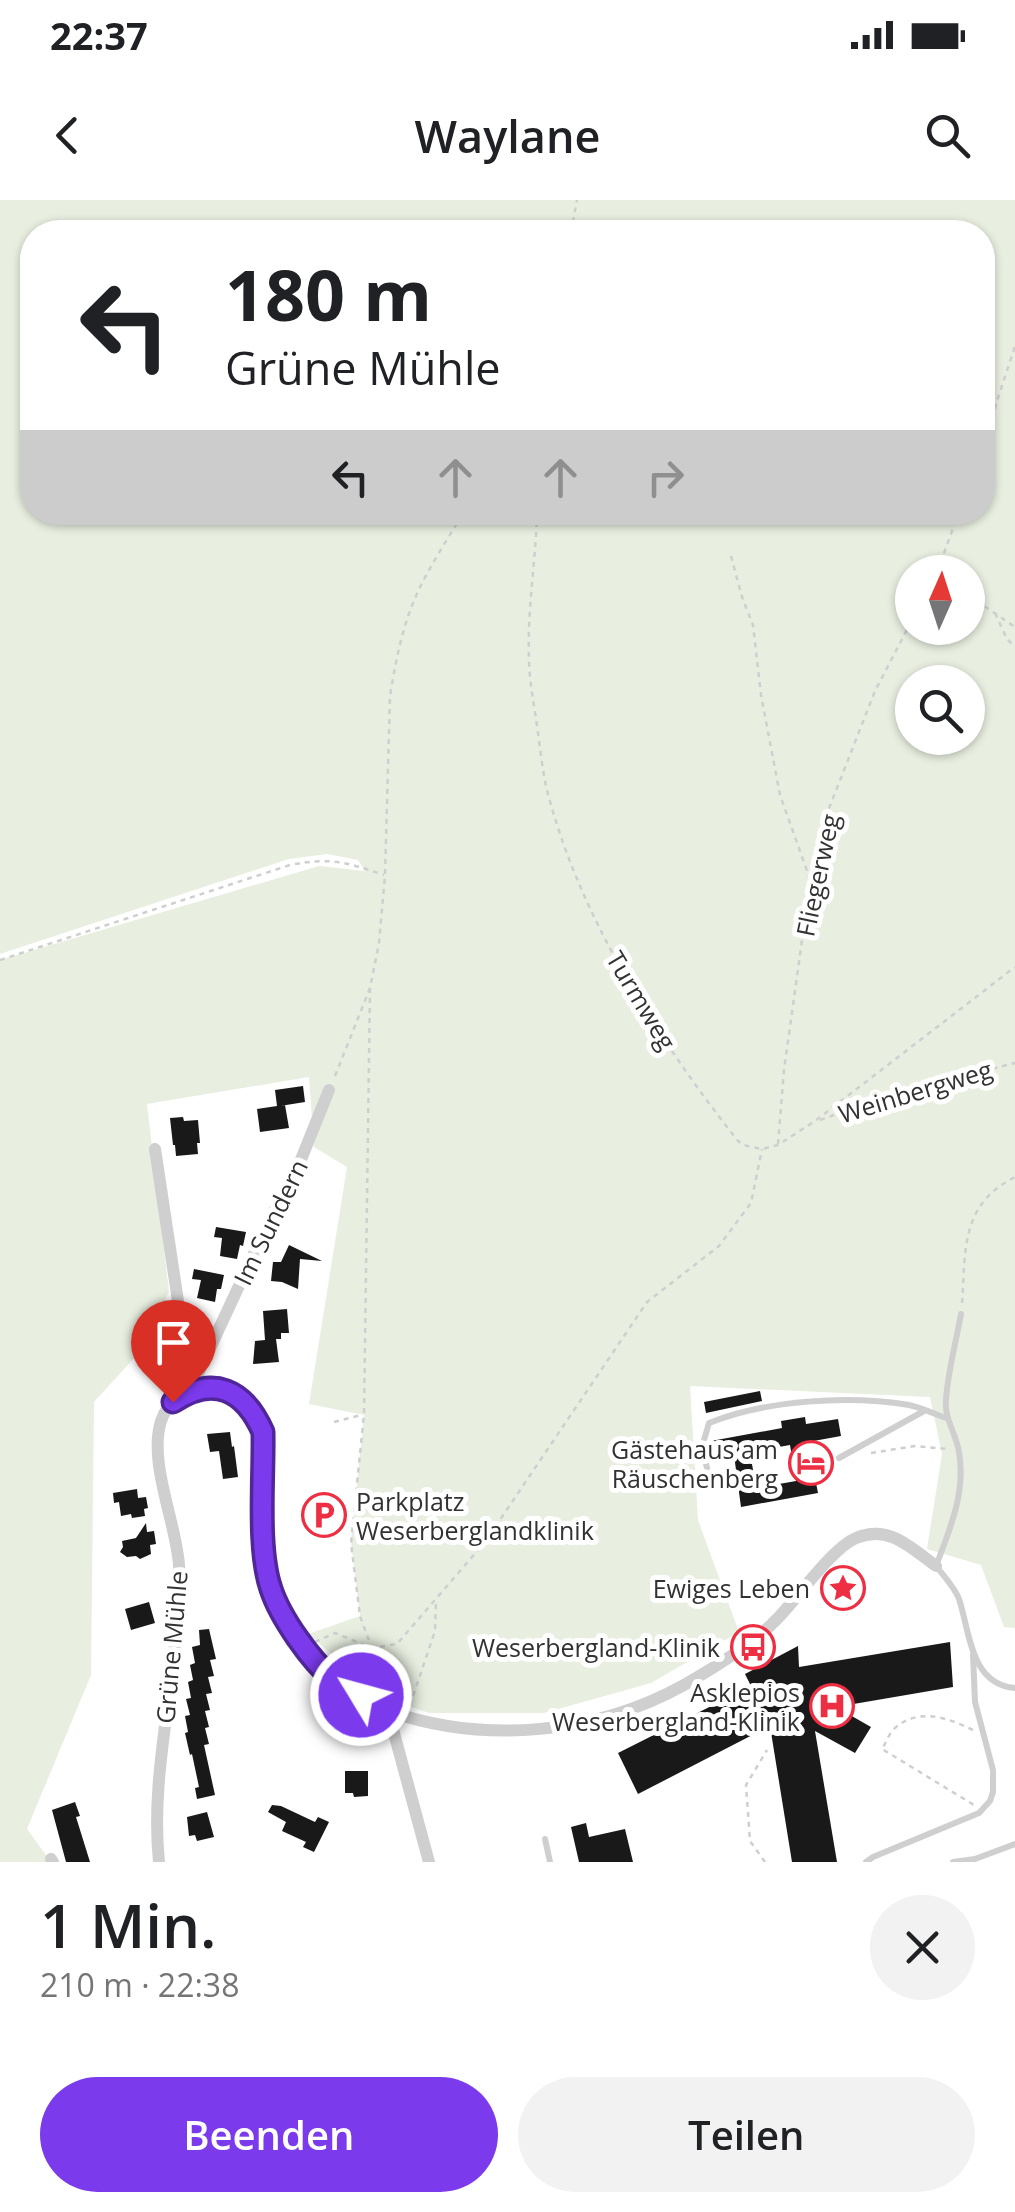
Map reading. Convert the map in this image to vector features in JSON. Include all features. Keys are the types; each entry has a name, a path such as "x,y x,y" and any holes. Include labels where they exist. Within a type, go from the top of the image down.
{"street":[{"name":"Im Sundern","path":"191,1390 300,1162 329,1090"},
{"path":"155,1149 191,1390 222,1388 239,1398 263,1432 264,1549 271,1589 304,1647 334,1679 388,1711 430,1722 496,1731 546,1730 601,1718 684,1685 759,1634 854,1538 876,1533 896,1536 936,1566"},
{"name":"Grüne Mühle","path":"159,1862 157,1797 180,1592 175,1534 158,1454 161,1421 173,1402 191,1390"},
{"path":"388,1711 429,1862"}],"lane":[{"path":"961,1314 946,1399 946,1418 959,1450 960,1485 953,1522 936,1566 958,1596 967,1639 978,1664 1006,1688 1015,1688"},
{"path":"711,1485 702,1448 709,1423 728,1415 776,1404 850,1401 911,1406 946,1418"},
{"path":"839,1458 924,1410"},
{"path":"866,1862 982,1810 990,1801 993,1770 975,1702 973,1652"},
{"path":"544,1840 550,1862"},
{"path":"952,1862 975,1859 1015,1844"}],"path":[{"path":"995,406 1015,346"},
{"path":"372,1648 360,1616 351,1543 364,1414 370,988 379,943 385,875 390,696 414,602 456,525"},
{"name":"Turmweg","path":"537,525 529,668 546,784 559,829 596,923 632,989 738,1141 762,1149"},
{"path":"943,555 954,525"},
{"path":"732,556 753,625 780,795 811,884"},
{"path":"985,606 1015,627"},
{"path":"994,612 1006,639 1015,647"},
{"name":"Fliegerweg","path":"778,1145 784,1070 811,884 826,816 875,691 899,645"},
{"path":"0,960 290,866 319,860 348,862 385,875"},
{"path":"304,1647 335,1632 372,1648 397,1644 485,1542 647,1302 719,1246 751,1203 762,1149 778,1145 815,1122 1015,967"},
{"path":"329,1090 370,988"},
{"name":"Weinbergweg","path":"815,1122 899,1092 1015,1063"},
{"path":"961,1314 968,1226 995,1187 1015,1177"},
{"path":"334,1422 364,1414"},
{"path":"811,1463 915,1446 959,1450"},
{"path":"414,1690 435,1631 436,1599"},
{"path":"982,1810 882,1749 893,1729 932,1715 984,1735"},
{"path":"765,1862 750,1841 746,1784 767,1750"}],"green space":[{"path":"0,200 1015,200 1015,1628 1004,1627 981,1565 927,1549 942,1454 930,1397 690,1386 698,1520 739,1632 651,1683 544,1713 429,1713 382,1697 308,1634 360,1616 351,1543 364,1415 309,1404 347,1167 314,1147 309,1077 147,1104 169,1292 135,1357 94,1402 91,1675 27,1829 51,1862 0,1862 0,960 319,866 365,871 358,860 327,854 289,859 0,954"}],"building":[{"path":"303,1086 305,1102 285,1105 289,1128 260,1132 257,1109 277,1106 275,1090"},
{"path":"183,1117 184,1121 198,1120 198,1154 176,1156 170,1118"},
{"path":"216,1227 246,1232 237,1259 220,1256 222,1238 214,1237"},
{"path":"289,1245 322,1261 300,1259 298,1289 271,1281 273,1262 281,1262"},
{"path":"194,1269 224,1275 215,1302 197,1298 201,1280 192,1279"},
{"path":"287,1309 289,1333 281,1333 281,1339 276,1339 279,1362 253,1364 255,1341 265,1340 263,1311"},
{"path":"760,1391 762,1401 706,1413 704,1402"},
{"path":"805,1417 806,1424 838,1419 841,1436 808,1442 818,1493 741,1507 734,1455 714,1458 711,1441 782,1428 781,1421","holes":["790,1445 796,1481 756,1488 750,1452"]},
{"path":"230,1432 238,1477 223,1479 219,1451 210,1452 207,1434"},
{"path":"137,1489 138,1498 146,1497 145,1516 121,1516 113,1493"},
{"path":"146,1523 147,1532 154,1531 156,1544 150,1545 151,1554 140,1559 120,1552 122,1541 136,1538"},
{"path":"149,1602 155,1623 131,1630 125,1609"},
{"path":"209,1629 216,1659 210,1660 214,1676 208,1677 212,1693 206,1694 210,1710 205,1711 209,1727 205,1728 209,1744 204,1745 215,1795 197,1799 195,1788 199,1787 185,1733 185,1716 190,1715 186,1699 191,1698 188,1682 193,1680 190,1665 195,1663 192,1647 200,1645 199,1630"},
{"path":"950,1642 953,1687 836,1707 871,1727 855,1753 815,1731 837,1862 792,1862 770,1726 638,1794 618,1753 751,1686 745,1674 798,1646 799,1667"},
{"path":"345,1771 368,1771 368,1796 345,1793"},
{"path":"75,1802 90,1862 66,1862 52,1810"},
{"path":"272,1805 315,1822 318,1817 329,1822 314,1852 303,1847 306,1842 282,1831 286,1822 268,1812"},
{"path":"207,1812 214,1837 197,1841 195,1835 189,1836 187,1817"},
{"path":"586,1823 589,1837 625,1829 633,1862 579,1862 571,1827"}],"place":[{"name":"Gästehaus am Räuschenberg","path":"811,1463"},
{"name":"Parkplatz Weserberglandklinik","path":"324,1515"},
{"name":"Ewiges Leben","path":"843,1588"},
{"name":"Weserbergland-Klinik","path":"753,1647"},
{"name":"Asklepios Weserbergland-Klinik","path":"832,1706"}],"route":[{"path":"173,1402 191,1390 222,1388 239,1398 258,1420 263,1432 264,1549 271,1589 304,1647 334,1679 361,1695"}]}
